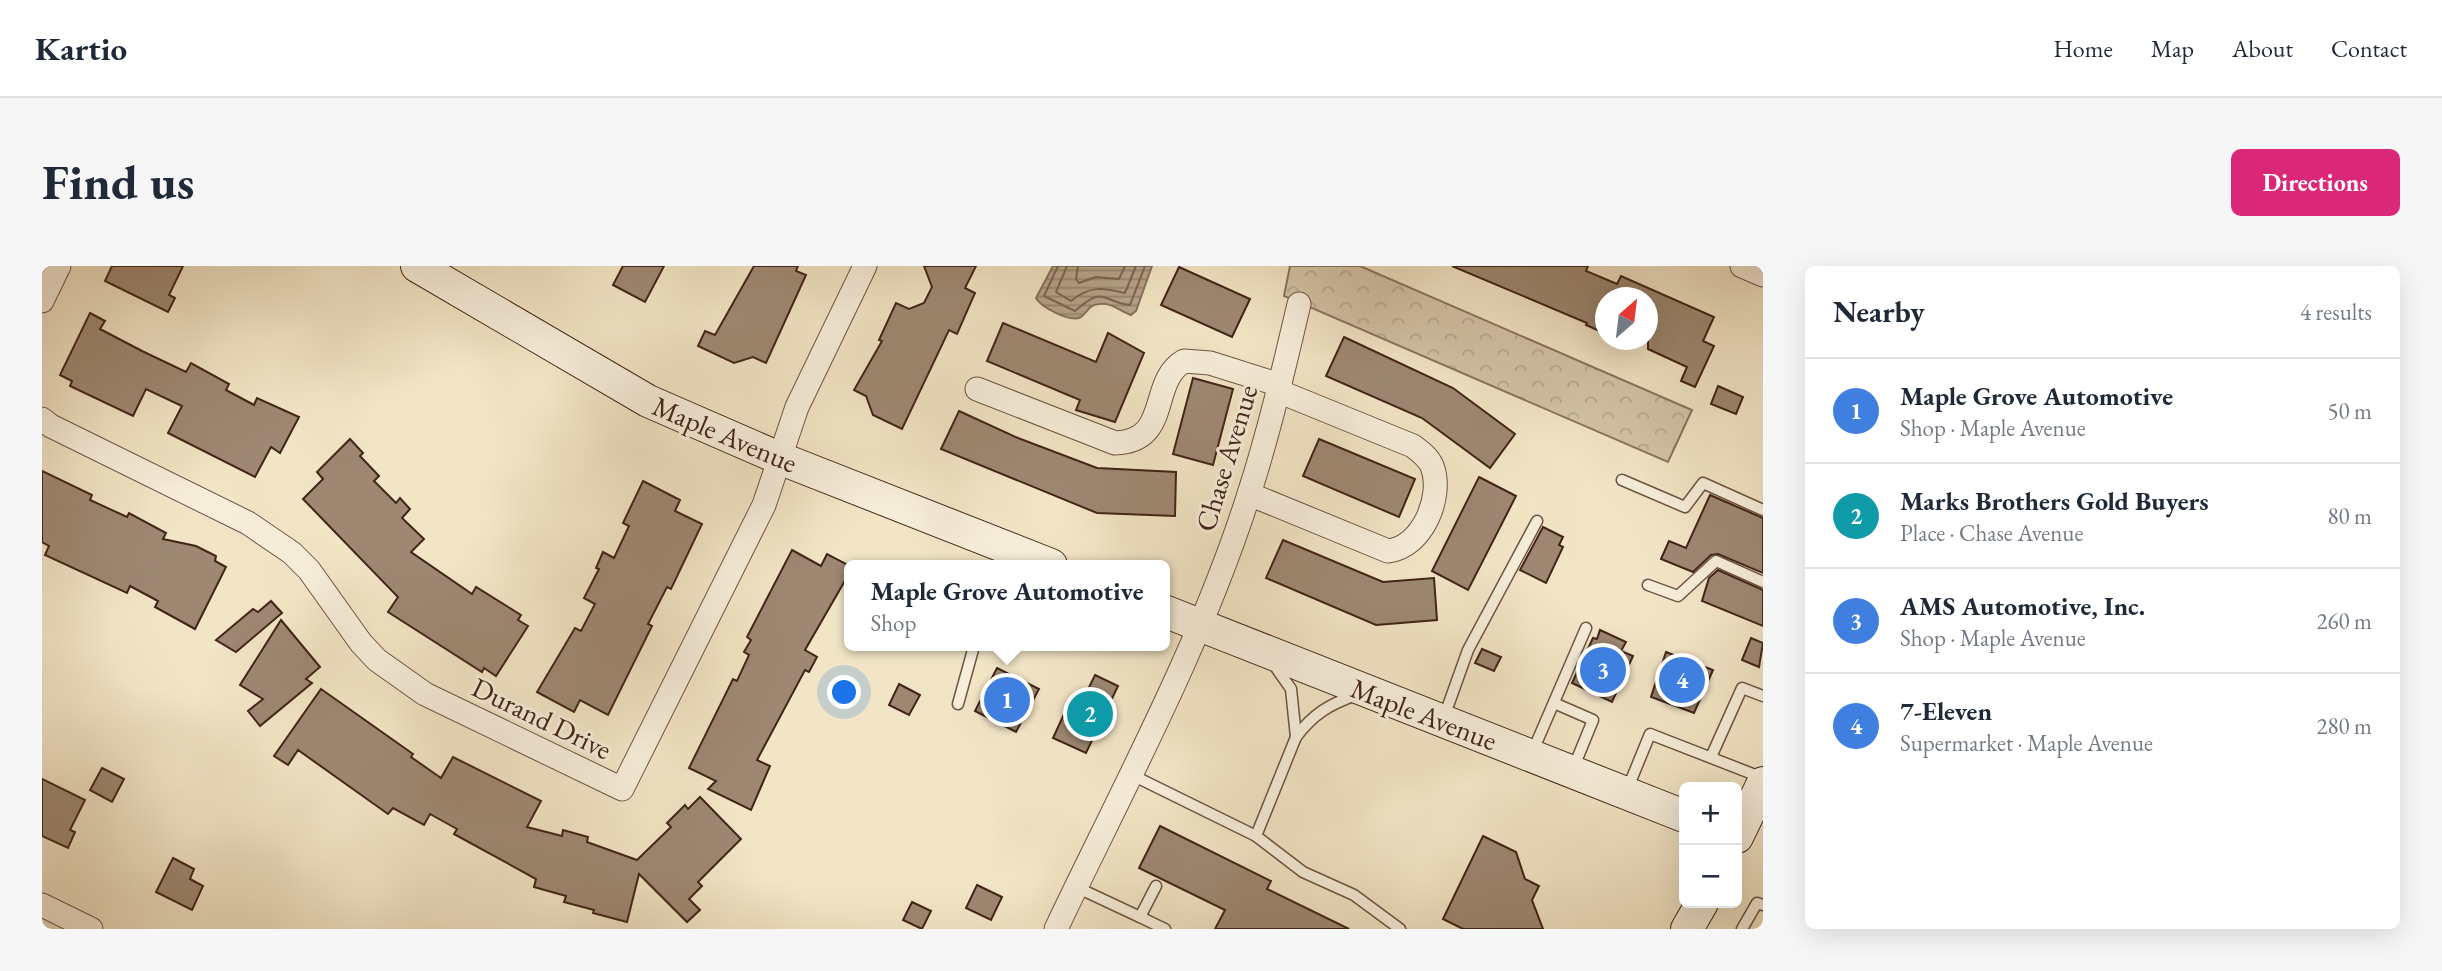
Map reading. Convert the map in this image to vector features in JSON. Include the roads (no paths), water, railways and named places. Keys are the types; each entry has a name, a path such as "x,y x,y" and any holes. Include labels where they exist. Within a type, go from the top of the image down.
{"main road":[{"name":"Maple Avenue","path":"417,266 648,401 1010,558"},
{"name":"Maple Avenue","path":"1170,613 1679,814"},
{"path":"1742,825 1763,780"},
{"path":"1742,838 1763,846"},
{"path":"1687,929 1699,908"}],"street":[{"path":"42,301 59,266"},
{"name":"Durand Drive","path":"47,423 248,523 274,539 309,570 361,643 395,676 425,695 622,789 764,505 797,407 865,266"},
{"path":"1742,266 1763,275"},
{"name":"Chase Avenue","path":"1056,929 1199,625 1249,494 1299,304"},
{"path":"977,389 1115,443 1128,442 1146,431 1172,371 1184,361 1192,359 1279,388 1413,446 1427,457 1433,468 1435,489 1428,514 1419,532 1406,546 1388,551 1249,494"},
{"path":"42,905 91,929"}],"lane":[{"path":"1622,480 1685,507 1703,484 1763,510"},
{"path":"1443,721 1468,650 1536,521"},
{"path":"1648,585 1678,596 1716,561 1763,582"},
{"path":"1531,755 1586,628"},
{"path":"958,704 973,651"},
{"path":"1264,651 1291,689 1296,737"},
{"path":"1711,757 1742,688 1763,696"},
{"path":"1256,836 1296,737 1307,722 1327,705 1367,691"},
{"path":"1553,703 1592,720 1572,772"},
{"path":"1626,793 1650,734 1763,780"},
{"path":"1130,774 1256,836 1303,872 1354,895 1400,929"},
{"path":"1140,917 1156,886"},
{"path":"1076,887 1165,929"},
{"path":"1742,929 1757,904 1763,905"}],"water":[{"path":"1053,266 1152,266 1136,311 1131,315 1103,304 1093,306 1081,317 1070,318 1044,306 1036,298"}],"place":[{"name":"AMS Automotive, Inc.","path":"1603,670"},
{"name":"7-Eleven","path":"1682,680"},
{"name":"Maple Grove Automotive","path":"1007,700"},
{"name":"Marks Brothers Gold Buyers","path":"1090,714"}]}
